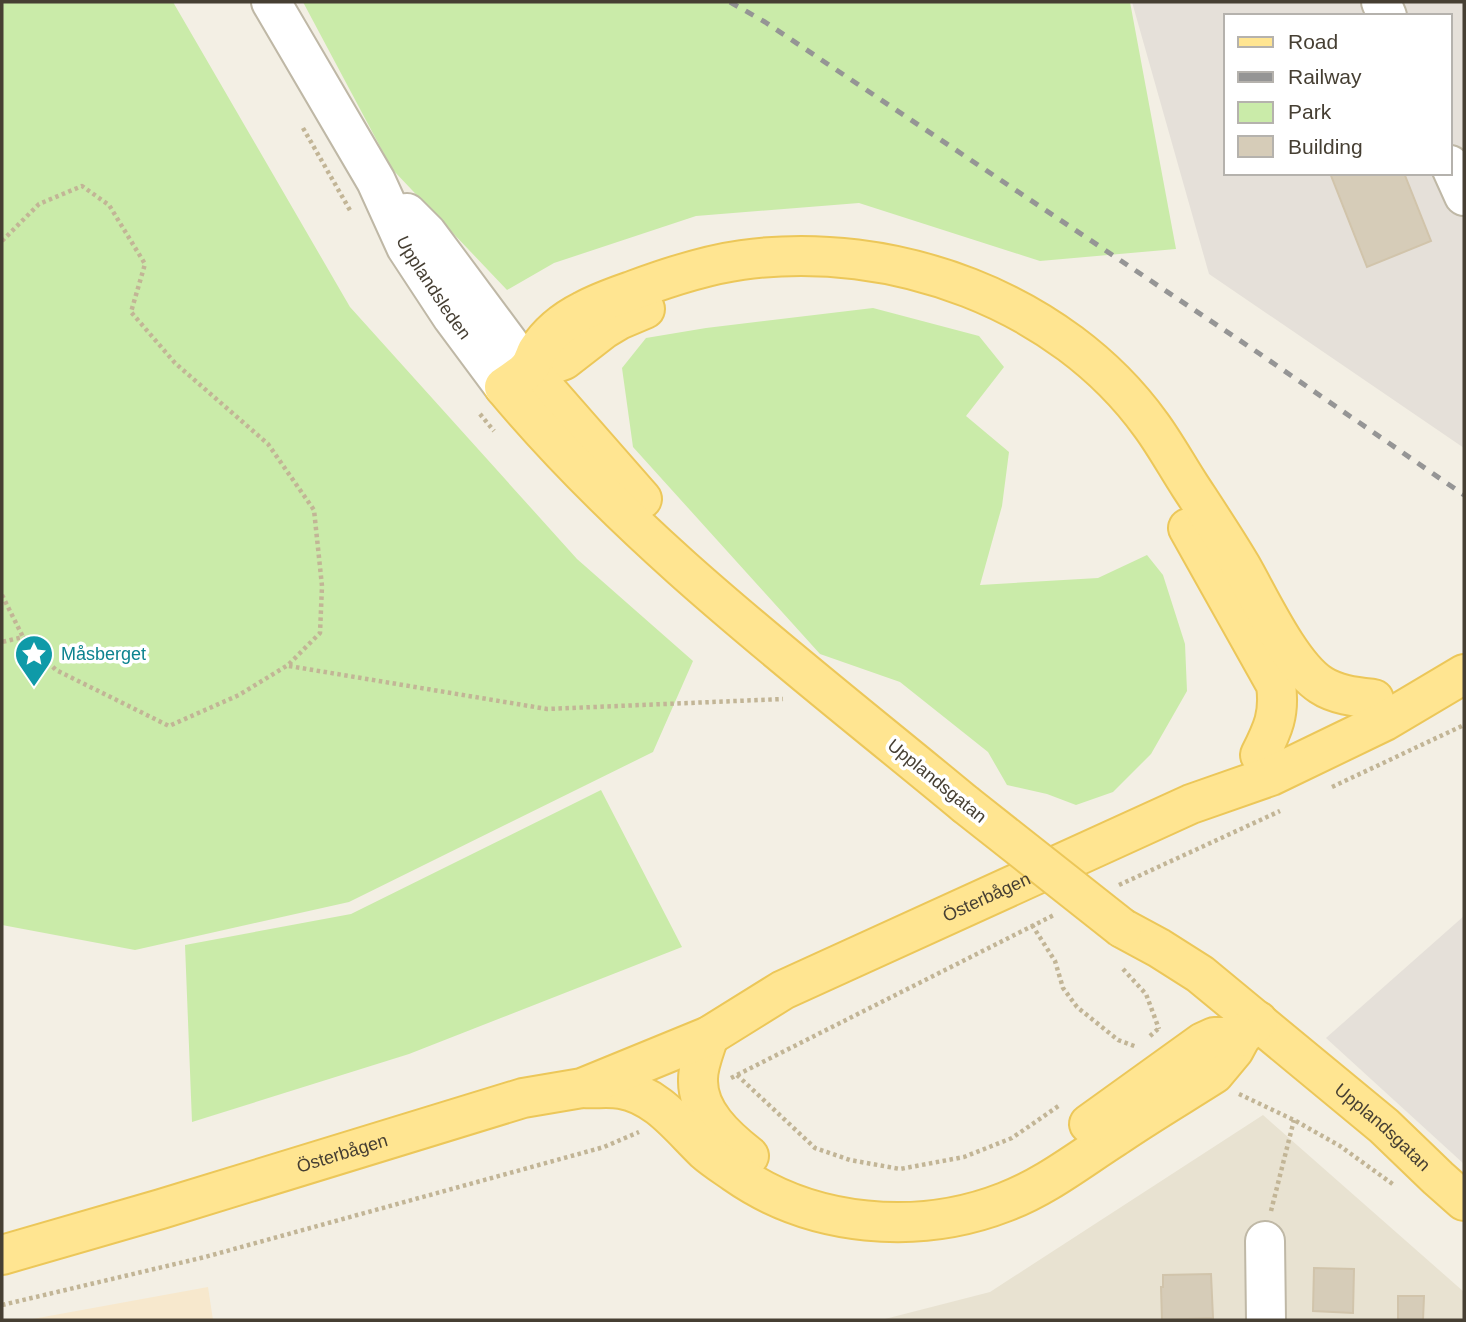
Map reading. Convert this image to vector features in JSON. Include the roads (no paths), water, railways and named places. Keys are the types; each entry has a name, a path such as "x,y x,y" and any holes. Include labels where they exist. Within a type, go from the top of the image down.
{"main road":[{"path":"516,378 545,340 565,321 583,311 653,283 741,260 789,256 839,257 931,275 981,292 1028,316 1073,346 1115,383 1150,424 1238,560 1300,667 1322,686 1348,695 1374,699"},
{"path":"516,378 564,360 604,329 642,310 750,282 790,278 837,279 925,294 971,311 1017,333 1058,362 1097,397 1132,437 1214,573 1276,685 1278,706 1273,728 1260,755"},
{"name":"Upplandsgatan","path":"516,378 755,630 965,804 1122,929 1149,960 1384,1126 1451,1189"},
{"name":"Österbågen","path":"1191,804 1260,755 1374,699 1459,677"},
{"name":"Österbågen","path":"2,1255 523,1098 582,1088 709,1035 783,990 1191,804 1271,776 1385,721 1459,677"},
{"name":"Österbågen","path":"523,1098 574,1068 700,1015 783,990"},
{"path":"685,1105 708,1154 754,1186 808,1209 858,1220 908,1223 959,1216 1005,1202 1047,1182 1186,1052 1234,1051 1249,1029"},
{"path":"685,1105 698,1078 709,1035"},
{"path":"582,1088 621,1089 647,1098 685,1105"},
{"name":"Österbågen","path":"2,1233 161,1209"}],"street":[{"name":"Upplandsleden","path":"271,2 376,181 427,233 516,378"},
{"path":"1452,169 1464,196"},
{"path":"1265,1241 1266,1320"}],"railway":[{"path":"730,2 765,22 1257,352 1464,495"}],"place":[{"name":"Måsberget","path":"34,688"}]}
